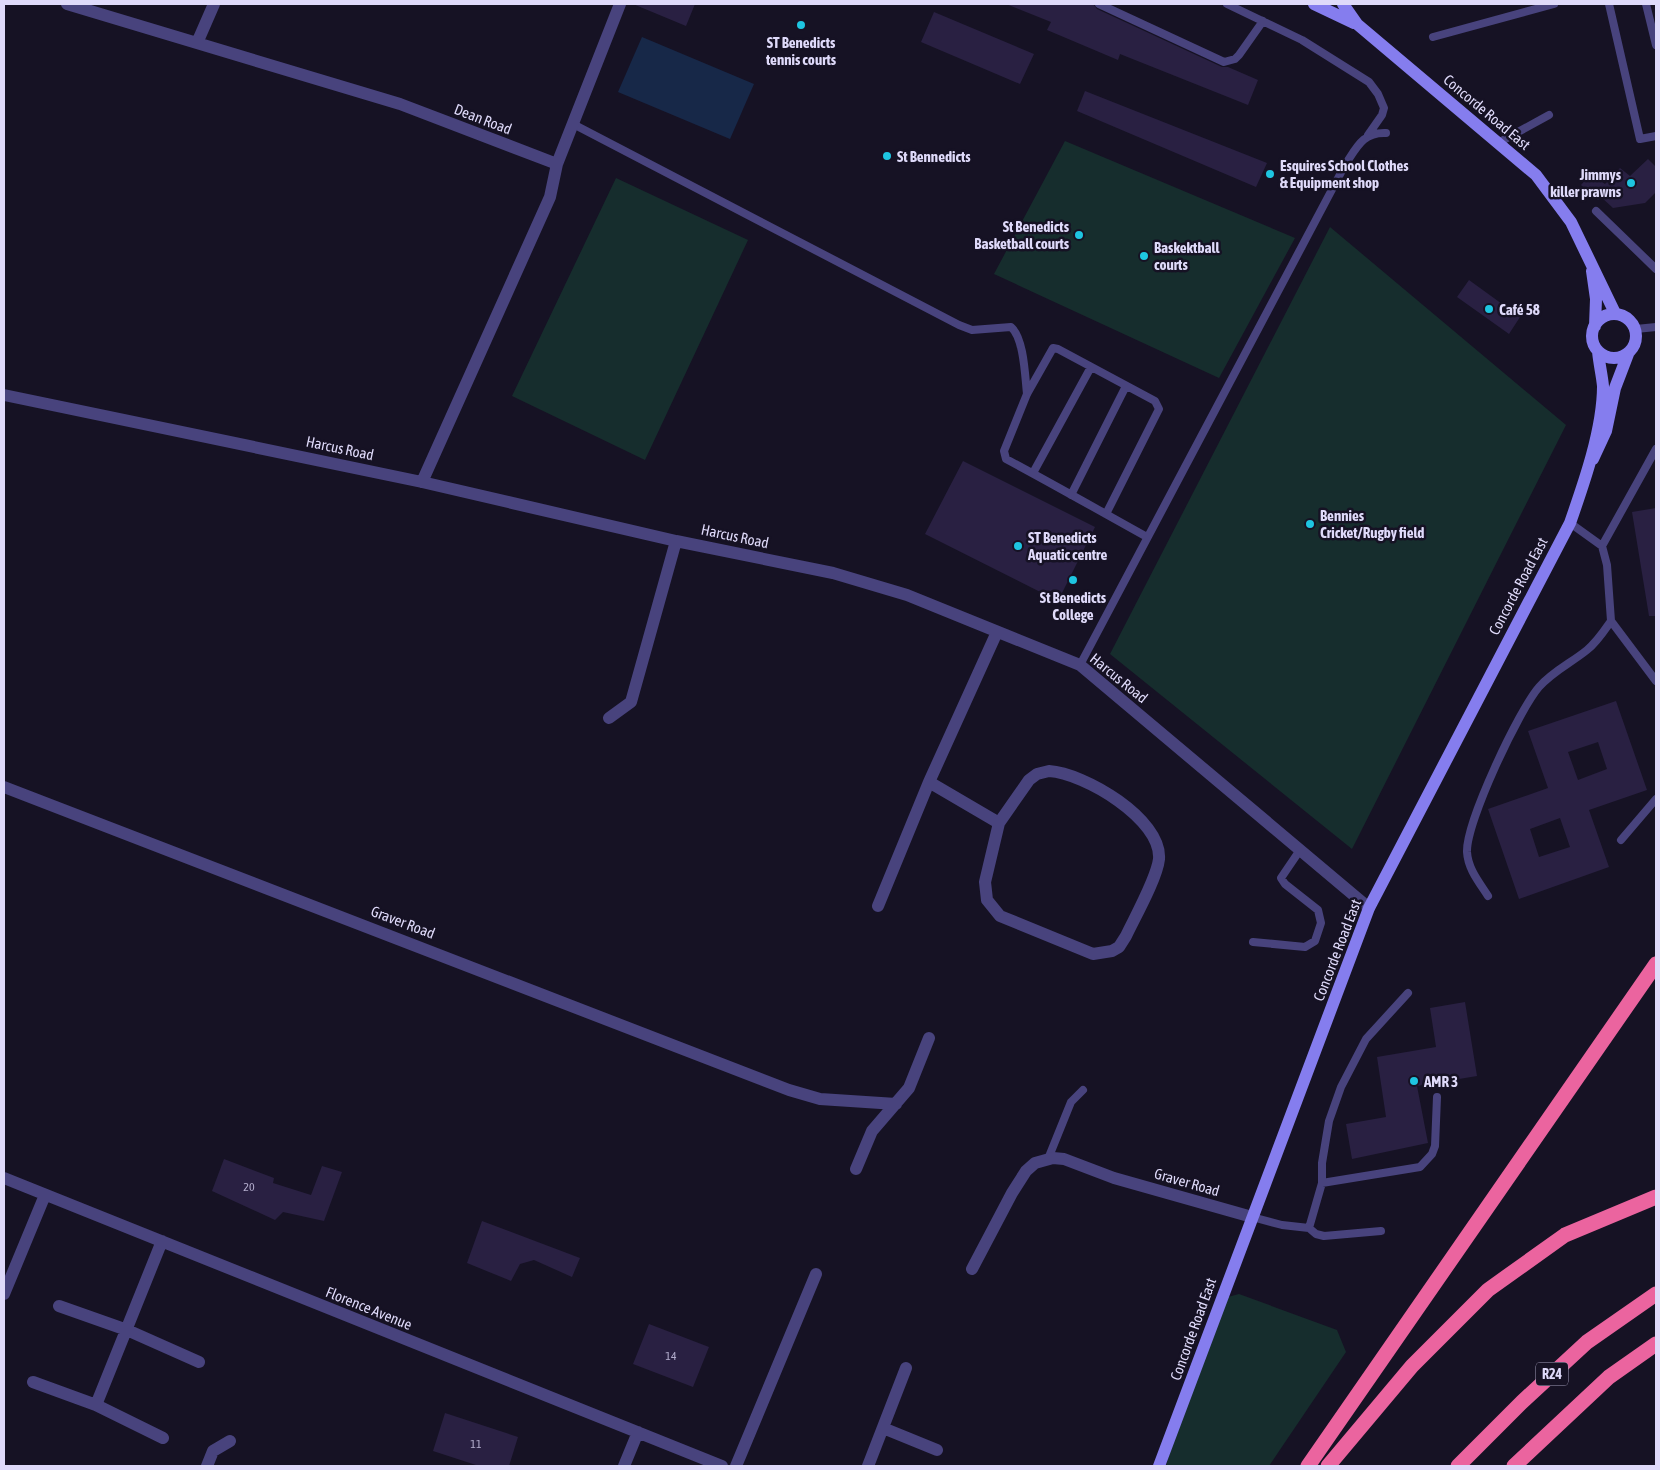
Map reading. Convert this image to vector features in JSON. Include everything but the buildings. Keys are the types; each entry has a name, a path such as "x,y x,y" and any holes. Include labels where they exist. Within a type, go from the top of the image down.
{"highway":[{"path":"1308,1466 1656,964"},
{"path":"1328,1466 1412,1366 1488,1290 1565,1235 1656,1197"},
{"name":"R24","path":"1458,1466 1586,1342 1656,1294"},
{"name":"R24","path":"1514,1466 1609,1378 1656,1344"}],"main road":[{"path":"1314,4 1357,24"},
{"name":"Concorde Road East","path":"1343,4 1357,24 1536,175 1571,222 1615,313"},
{"name":"Concorde Road East","path":"1591,261 1596,299 1595,326"},
{"path":"1615,313 1627,317 1636,329 1636,343 1628,354 1616,358 1603,356 1592,339 1595,326 1606,315 1615,313"},
{"name":"Concorde Road East","path":"1159,1466 1369,908 1570,522 1589,466 1603,386 1598,351"},
{"name":"Concorde Road East","path":"1589,466 1601,446 1606,432 1615,388 1628,354"}],"street":[{"name":"Dean Road","path":"67,4 400,104 557,164"},
{"path":"197,43 214,4"},
{"path":"422,482 550,197 557,164 620,4"},
{"name":"Harcus Road","path":"4,396 422,482 676,541 847,577 907,596 1080,665 1369,908"},
{"path":"608,718 631,702 676,541"},
{"path":"878,906 929,782 997,632"},
{"path":"1049,771 1076,777 1104,791 1148,829 1156,839 1159,850 1157,868 1119,947 1107,953 1092,954 1000,916 992,908 987,900 985,882 999,823 1030,780 1037,774 1049,771"},
{"path":"929,782 999,823"},
{"name":"Graver Road","path":"4,787 789,1090 820,1099 896,1104"},
{"path":"856,1169 872,1131 909,1088 929,1038"},
{"path":"972,1269 1012,1192 1026,1171 1035,1163 1048,1159"},
{"name":"Graver Road","path":"1048,1159 1064,1159 1114,1178 1252,1217"},
{"name":"Florence Avenue","path":"4,1178 722,1466"},
{"path":"4,1294 46,1195"},
{"path":"96,1405 162,1241"},
{"path":"736,1466 816,1274"},
{"path":"59,1306 127,1330 199,1362"},
{"path":"868,1466 906,1368"},
{"path":"33,1382 96,1405 163,1438"},
{"path":"883,1428 937,1450"},
{"path":"624,1466 638,1432"},
{"path":"207,1466 214,1451 230,1441"}],"lane":[{"path":"1098,4 1224,62 1235,59 1239,55 1262,21"},
{"path":"1080,665 1312,224 1345,165 1361,140 1368,135 1382,115 1384,108 1378,94 1369,82 1302,40 1227,4"},
{"path":"1433,37 1554,4"},
{"path":"1609,4 1640,140 1656,136"},
{"path":"1646,4 1656,45"},
{"path":"1498,143 1549,115"},
{"path":"573,124 959,325 972,330 1010,327 1014,330 1020,343 1027,394"},
{"path":"1368,135 1386,133"},
{"path":"1596,211 1656,269"},
{"path":"1636,329 1656,326"},
{"path":"1106,514 1159,409 1155,402 1058,348 1053,348 1027,394 1003,453 1006,459 1147,537"},
{"path":"1033,474 1090,367"},
{"path":"1071,495 1126,386"},
{"path":"1602,546 1656,449"},
{"path":"1570,522 1602,546 1607,564 1611,621 1656,681"},
{"path":"1488,896 1474,875 1467,852 1472,824 1479,805 1528,700 1554,673 1588,650 1611,621"},
{"path":"1620,840 1656,799"},
{"path":"1253,942 1305,947 1315,941 1320,922 1318,910 1285,884 1282,878 1300,850"},
{"path":"1309,1228 1322,1183 1322,1163 1329,1120 1341,1087 1366,1039 1408,993"},
{"path":"1048,1159 1070,1102 1083,1090"},
{"path":"1322,1183 1420,1167 1432,1154 1435,1146 1437,1097"},
{"path":"1252,1217 1282,1225 1309,1228 1324,1236 1381,1231"}],"green space":[{"name":"Baskektball courts","path":"1065,141 1295,238 1219,378 994,274"},
{"path":"616,178 748,240 645,460 512,396"},
{"path":"1330,227 1566,425 1352,849 1110,654"},
{"path":"1239,1294 1337,1330 1346,1352 1269,1466 1166,1466 1192,1374 1217,1300"}],"water":[{"path":"642,37 754,84 730,139 618,92"}],"place":[{"name":"ST Benedicts tennis courts","path":"801,25"},
{"name":"St Bennedicts","path":"887,156"},
{"name":"Esquires School Clothes & Equipment shop","path":"1270,174"},
{"name":"Jimmys killer prawns","path":"1631,183"},
{"name":"St Benedicts Basketball courts","path":"1079,235"},
{"name":"Baskektball courts","path":"1144,256"},
{"name":"Café 58","path":"1489,309"},
{"name":"Bennies Cricket/Rugby field","path":"1310,524"},
{"name":"ST Benedicts Aquatic centre","path":"1018,546"},
{"name":"St Benedicts College","path":"1073,580"},
{"name":"AMR 3","path":"1414,1081"}]}
